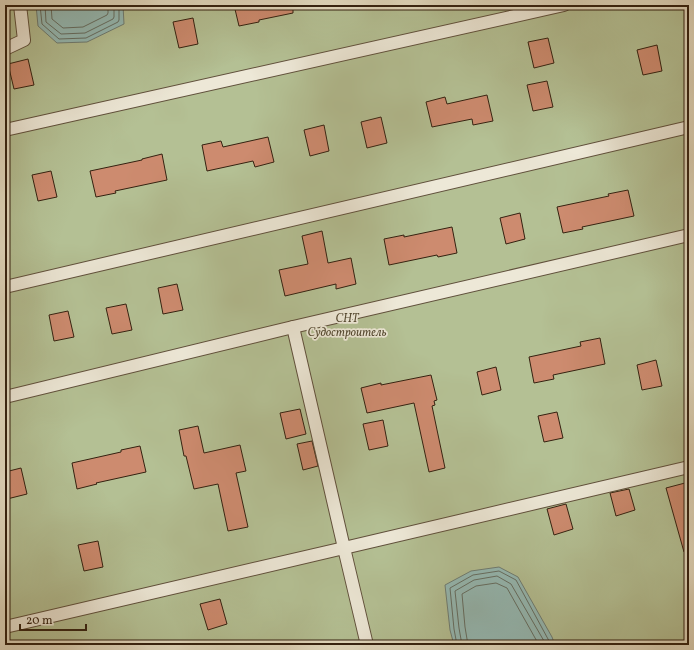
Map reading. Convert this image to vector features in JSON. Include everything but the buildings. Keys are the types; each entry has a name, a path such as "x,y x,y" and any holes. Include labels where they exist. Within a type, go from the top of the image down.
{"lane":[{"path":"5,49 24,40 20,5"},
{"path":"5,130 564,5"},
{"path":"5,287 689,127"},
{"path":"5,397 293,327 689,234"},
{"path":"293,327 367,645"},
{"path":"5,627 689,467"}],"green space":[{"name":"СНТ Судостроитель","path":"5,5 689,5 689,645 5,645"}],"water":[{"path":"36,5 123,5 124,24 87,42 57,43 38,26"},
{"path":"499,567 518,577 555,645 454,645 450,630 445,585 471,571"}]}
